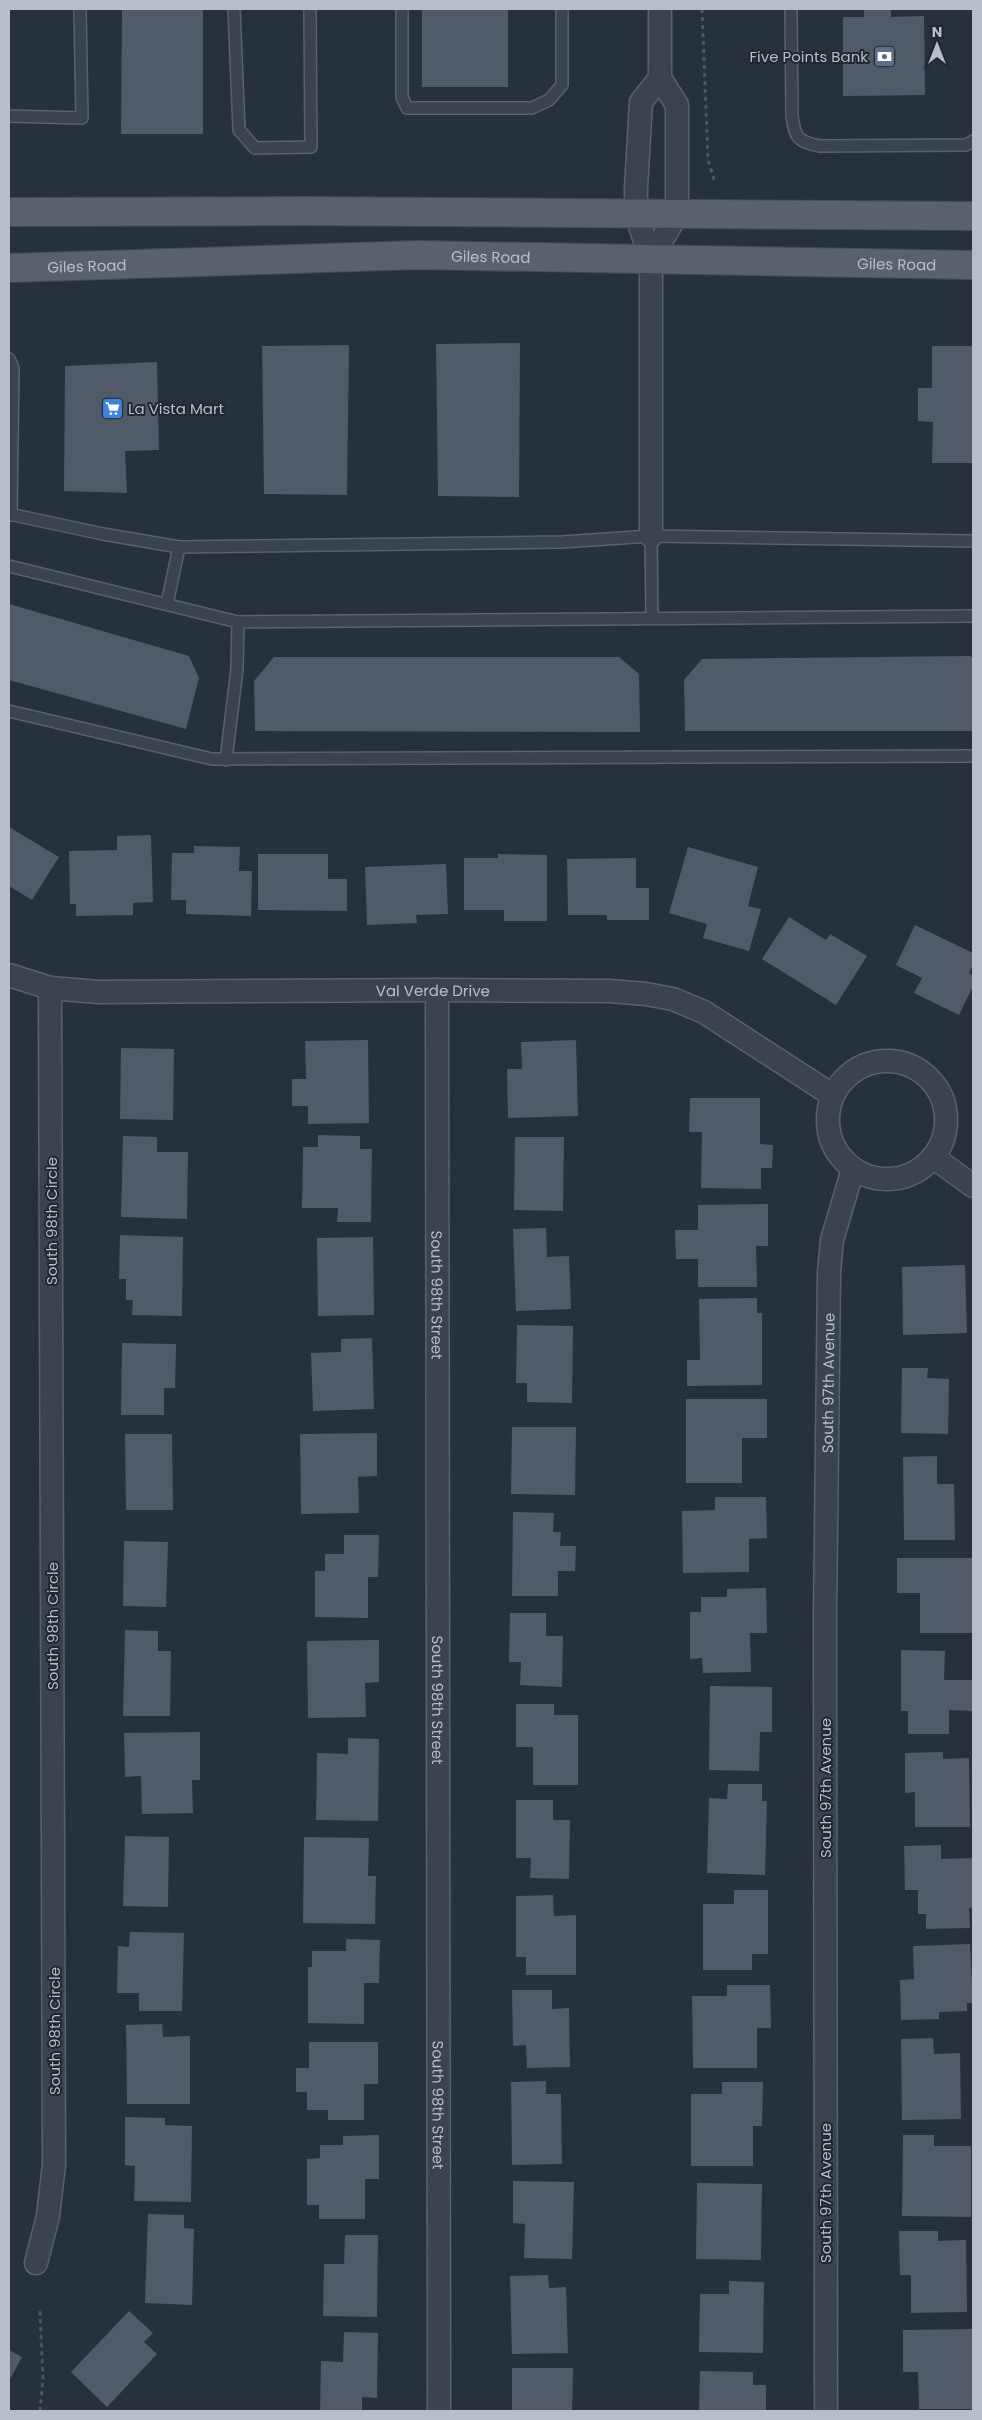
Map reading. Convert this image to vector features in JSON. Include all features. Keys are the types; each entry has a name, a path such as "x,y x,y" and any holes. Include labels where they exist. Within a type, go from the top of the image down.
{"main road":[{"path":"9,212 306,210 973,216"},
{"name":"Giles Road","path":"9,268 338,256 973,265"}],"street":[{"path":"651,259 677,214 677,105 660,78 660,9"},
{"path":"651,536 651,259 636,214 641,102 660,78"},
{"name":"Val Verde Drive","path":"9,975 50,988 99,992 437,990 610,991 639,993 673,999 722,1022 832,1095"},
{"name":"South 98th Circle","path":"36,2263 48,2216 54,2164 50,988"},
{"name":"South 98th Street","path":"437,990 439,2411"},
{"path":"890,1061 905,1064 923,1073 936,1086 944,1101 947,1121 943,1141 933,1158 920,1170 908,1176 892,1179 872,1178 853,1169 835,1148 828,1130 832,1095 856,1070 873,1063 890,1061"},
{"path":"933,1158 973,1186"},
{"name":"South 97th Avenue","path":"826,2411 825,1618 828,1272 832,1240 853,1169"}],"lane":[{"path":"9,116 82,118 80,9"},
{"path":"234,9 239,130 255,148 311,147 310,9"},
{"path":"402,9 402,96 407,108 532,108 550,100 562,85 562,9"},
{"path":"791,9 792,116 794,133 804,143 820,146 966,145 973,141"},
{"path":"9,359 13,368 10,514 103,534 179,546 562,542 651,536 973,541"},
{"path":"651,536 652,618"},
{"path":"167,604 179,546"},
{"path":"9,566 238,622 973,616"},
{"path":"226,760 237,669 238,622"},
{"path":"9,711 212,760 649,756 973,756"}],"path":[{"path":"702,9 708,158 714,180"},
{"path":"40,2311 43,2378 40,2411"}],"building":[{"path":"122,9 203,9 203,134 121,134"},
{"path":"422,9 508,9 508,87 422,87"},
{"name":"Five Points Bank","path":"864,9 891,9 891,17 924,16 925,95 843,96 843,17 864,17"},
{"path":"520,343 519,497 438,496 436,344"},
{"path":"349,345 347,495 264,494 262,346"},
{"path":"932,346 973,346 973,463 932,463 933,422 918,421 918,388 932,388"},
{"name":"La Vista Mart","path":"157,362 159,450 125,451 127,493 64,491 65,366"},
{"path":"9,604 189,656 199,678 186,729 9,680"},
{"path":"970,656 973,658 973,731 685,731 684,680 702,659"},
{"path":"274,657 619,657 639,674 640,732 255,731 254,681"},
{"path":"9,827 59,857 32,900 9,886"},
{"path":"151,835 153,902 133,903 133,915 76,916 76,904 70,904 69,851 117,850 117,836"},
{"path":"194,846 240,847 239,871 252,871 251,916 186,914 186,900 171,900 172,853 194,853"},
{"path":"688,847 758,867 748,906 761,909 749,951 703,938 707,924 669,913"},
{"path":"258,854 328,854 328,879 347,879 347,911 258,910"},
{"path":"498,854 547,855 547,921 504,921 504,910 464,910 464,858 498,858"},
{"path":"636,858 636,888 649,888 649,920 607,920 607,915 568,915 567,859"},
{"path":"446,864 448,914 416,915 417,923 367,925 365,867"},
{"path":"789,917 826,940 830,934 867,956 836,1005 762,959"},
{"path":"915,925 973,953 973,964 969,973 973,976 973,986 959,1015 914,993 922,978 896,965"},
{"path":"368,1040 369,1123 308,1124 308,1106 292,1106 292,1079 306,1079 305,1041"},
{"path":"576,1040 578,1116 508,1118 507,1069 522,1069 521,1042"},
{"path":"121,1048 174,1049 173,1120 120,1119"},
{"path":"690,1098 760,1098 760,1144 773,1145 772,1168 761,1168 761,1189 701,1188 702,1132 689,1132"},
{"path":"318,1135 360,1136 360,1149 372,1149 371,1222 337,1222 338,1208 302,1208 303,1147 318,1147"},
{"path":"123,1136 157,1137 157,1152 188,1152 187,1219 121,1217"},
{"path":"515,1137 564,1137 563,1211 514,1210"},
{"path":"768,1204 768,1246 756,1246 757,1287 698,1287 698,1259 676,1259 675,1230 698,1230 698,1205"},
{"path":"546,1228 547,1257 569,1256 571,1309 516,1311 513,1229"},
{"path":"120,1235 183,1237 182,1316 132,1315 133,1300 126,1300 126,1279 119,1279"},
{"path":"373,1237 374,1315 318,1316 317,1238"},
{"path":"965,1265 967,1333 903,1335 902,1267"},
{"path":"757,1298 757,1313 762,1313 762,1385 687,1386 687,1360 700,1360 699,1299"},
{"path":"517,1325 573,1326 572,1403 527,1402 527,1383 516,1383"},
{"path":"372,1338 374,1409 313,1411 311,1353 341,1352 341,1339"},
{"path":"122,1343 176,1344 175,1388 164,1388 164,1415 121,1415"},
{"path":"902,1368 928,1368 927,1378 949,1379 948,1434 901,1433"},
{"path":"686,1399 767,1399 767,1438 742,1438 742,1483 686,1483"},
{"path":"512,1427 576,1427 575,1495 511,1494"},
{"path":"377,1433 377,1476 358,1477 359,1513 301,1514 300,1434"},
{"path":"125,1434 172,1434 173,1510 126,1510"},
{"path":"937,1456 937,1484 954,1484 955,1540 904,1540 903,1457"},
{"path":"715,1497 766,1497 767,1538 749,1539 749,1572 683,1573 682,1511 715,1510"},
{"path":"513,1512 554,1513 553,1532 561,1532 560,1546 576,1546 575,1571 558,1571 558,1596 512,1596"},
{"path":"344,1535 379,1535 378,1577 368,1577 368,1618 315,1617 315,1571 325,1571 325,1554 344,1554"},
{"path":"124,1541 168,1542 166,1607 123,1606"},
{"path":"897,1558 973,1558 973,1633 920,1633 920,1593 897,1593"},
{"path":"766,1588 767,1633 750,1633 751,1672 703,1673 702,1658 690,1659 690,1612 701,1612 701,1597 727,1597 727,1589"},
{"path":"510,1613 546,1613 546,1636 563,1636 562,1687 520,1685 521,1662 509,1662"},
{"path":"125,1630 158,1631 158,1651 171,1651 170,1716 123,1716"},
{"path":"379,1640 379,1682 365,1683 366,1717 308,1718 307,1641"},
{"path":"901,1650 945,1651 944,1680 973,1680 973,1711 949,1710 949,1734 908,1734 908,1711 901,1711"},
{"path":"710,1686 772,1687 772,1732 760,1732 759,1771 709,1770"},
{"path":"516,1704 554,1704 554,1715 578,1715 578,1785 533,1785 533,1747 516,1747"},
{"path":"200,1732 200,1780 192,1780 193,1813 142,1814 141,1776 125,1777 124,1733"},
{"path":"348,1738 379,1739 378,1821 316,1820 317,1753 348,1754"},
{"path":"943,1752 943,1759 969,1758 970,1827 915,1827 915,1792 905,1793 905,1753"},
{"path":"728,1784 762,1784 762,1801 767,1801 765,1875 707,1873 709,1798 727,1799"},
{"path":"516,1800 553,1800 553,1820 570,1820 569,1879 530,1878 531,1858 516,1858"},
{"path":"125,1836 169,1837 168,1907 123,1906"},
{"path":"304,1837 369,1838 368,1876 376,1876 375,1924 303,1923"},
{"path":"941,1845 941,1859 973,1858 973,1908 969,1908 970,1928 926,1929 926,1914 918,1914 918,1890 905,1890 904,1846"},
{"path":"734,1890 768,1890 768,1954 752,1954 752,1970 703,1970 703,1904 734,1904"},
{"path":"553,1895 554,1916 576,1915 576,1975 526,1975 526,1957 516,1957 516,1896"},
{"path":"130,1932 184,1933 182,2011 139,2011 139,1993 117,1993 118,1946 129,1947"},
{"path":"346,1939 380,1940 379,1983 364,1983 364,2024 308,2023 308,1967 312,1967 312,1951 346,1951"},
{"path":"970,1944 973,2003 967,2003 967,2011 939,2012 939,2019 901,2020 900,1980 914,1979 913,1946"},
{"path":"727,1985 770,1985 771,2028 757,2028 757,2068 693,2068 692,1996 727,1996"},
{"path":"512,1990 552,1990 552,2009 569,2008 570,2067 527,2068 526,2045 513,2046"},
{"path":"162,2024 163,2037 190,2036 190,2104 127,2104 126,2025"},
{"path":"933,2038 934,2054 960,2053 961,2119 902,2120 901,2039"},
{"path":"309,2042 378,2042 378,2084 364,2084 364,2120 328,2120 328,2110 307,2110 307,2092 296,2092 296,2068 309,2068"},
{"path":"546,2081 546,2094 561,2094 562,2164 512,2165 511,2082"},
{"path":"722,2082 763,2082 762,2126 753,2126 753,2166 691,2166 691,2094 722,2094"},
{"path":"125,2117 165,2118 165,2125 192,2126 191,2202 134,2201 135,2166 125,2165"},
{"path":"379,2135 379,2179 365,2179 365,2219 319,2219 319,2205 307,2205 307,2159 320,2158 320,2145 343,2145 343,2136"},
{"path":"903,2135 934,2135 934,2146 971,2146 971,2217 902,2216"},
{"path":"513,2181 574,2182 572,2259 524,2258 525,2224 513,2223"},
{"path":"697,2183 762,2184 761,2260 696,2259"},
{"path":"148,2214 184,2215 184,2228 194,2229 192,2305 145,2303"},
{"path":"899,2231 938,2231 938,2241 966,2240 967,2312 911,2313 911,2275 900,2275"},
{"path":"345,2235 378,2235 377,2317 323,2316 324,2264 344,2264"},
{"path":"548,2275 549,2288 566,2287 568,2353 512,2354 510,2276"},
{"path":"729,2281 764,2282 763,2353 699,2352 700,2294 729,2294"},
{"path":"129,2311 153,2333 144,2342 157,2354 107,2407 71,2372"},
{"path":"973,2329 973,2409 919,2409 918,2372 903,2372 903,2330"},
{"path":"344,2332 378,2333 377,2398 362,2397 362,2411 320,2411 321,2361 343,2362"},
{"path":"9,2350 22,2357 9,2381"},
{"path":"512,2368 573,2368 572,2411 512,2411"},
{"path":"700,2371 753,2372 753,2385 766,2385 766,2411 699,2411"}],"place":[{"name":"Five Points Bank","path":"884,56"},
{"name":"La Vista Mart","path":"112,408"}]}
